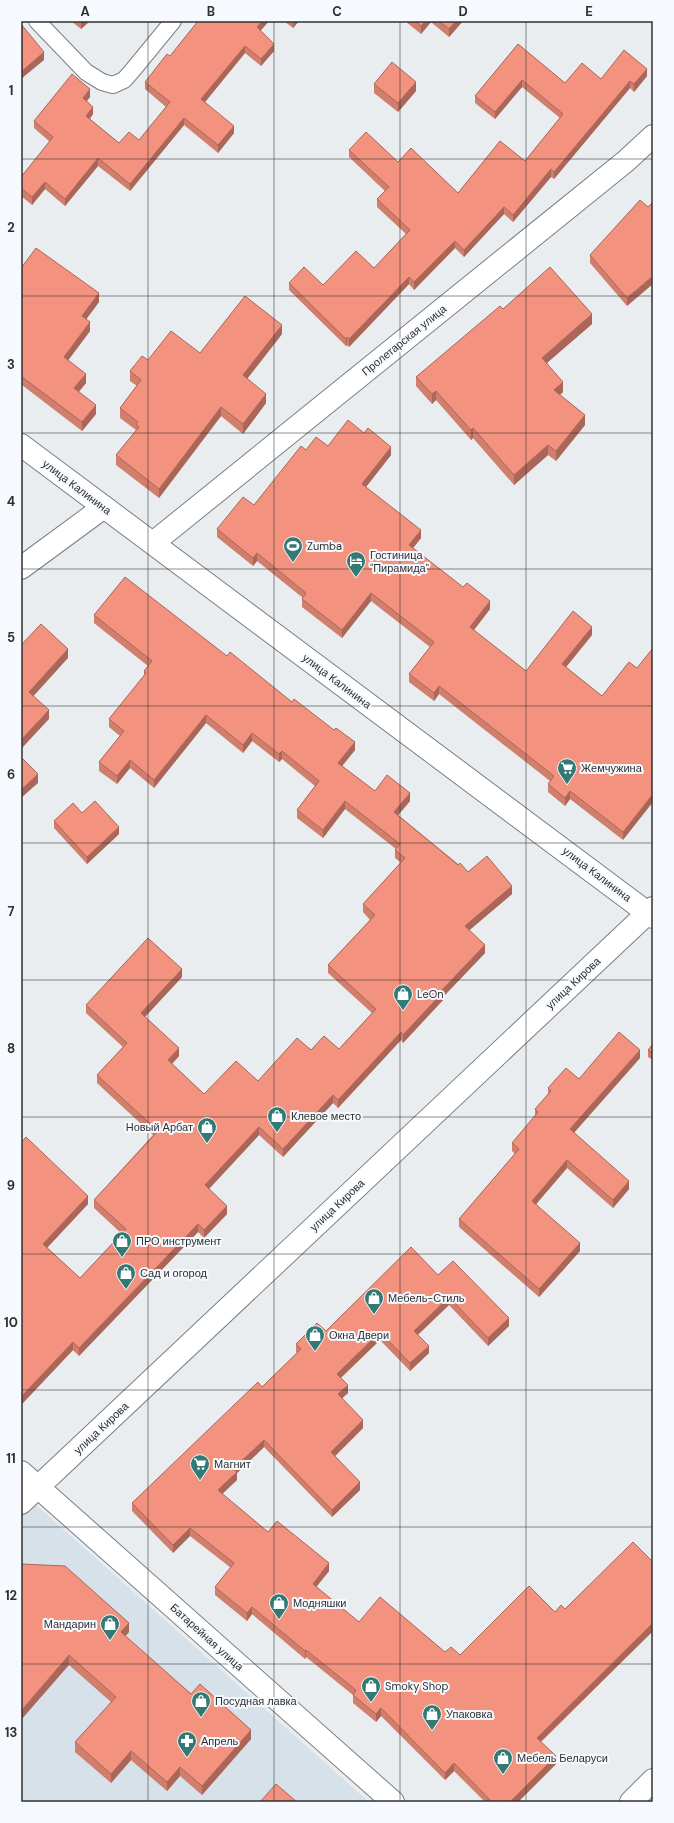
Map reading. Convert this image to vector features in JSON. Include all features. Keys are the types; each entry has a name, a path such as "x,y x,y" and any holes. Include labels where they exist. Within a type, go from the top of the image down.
{"street":[{"name":"Пролетарская улица","path":"153,543 626,161 653,136"},
{"name":"улица Калинина","path":"21,445 651,912"},
{"path":"21,568 104,507"},
{"name":"улица Кирова","path":"21,1503 651,912"},
{"name":"Батарейная улица","path":"21,1472 393,1802"},
{"path":"631,1802 653,1780"}],"lane":[{"path":"37,21 86,72 102,82 113,85 124,80 173,21"}],"shaded area":[{"path":"35,1504 369,1802 21,1802 21,1517"}],"building":[{"path":"198,21 262,21 257,27 274,44 261,59 245,46 201,99 234,126 218,145 184,118 130,184 98,158 65,199 45,182 32,197 21,188 21,177 53,137 34,121 72,74 90,89 83,98 93,107 86,116 119,143 129,132 139,140 170,102 145,82 167,54 170,56"},
{"path":"415,21 426,21 421,26"},
{"path":"439,21 456,21 449,29"},
{"path":"21,24 44,52 21,72"},
{"path":"518,44 565,83 582,63 601,79 624,50 647,69 634,84 630,81 554,172 551,169 513,215 504,207 464,250 455,241 414,282 409,277 349,339 347,337 346,339 289,283 304,267 323,285 356,251 374,268 410,230 377,199 389,187 349,150 366,132 398,162 411,148 458,193 500,141 525,161 563,114 522,80 495,112 475,96"},
{"path":"392,62 416,82 398,103 374,84"},
{"path":"640,200 648,207 653,202 653,276 627,298 590,255"},
{"path":"36,248 99,293 82,316 90,322 64,357 86,374 74,388 96,405 82,422 22,377 21,378 21,268"},
{"path":"550,267 592,314 542,358 563,382 554,390 585,415 556,451 548,445 514,475 473,428 471,430 436,391 432,394 416,377 500,306 503,309"},
{"path":"245,296 282,325 243,375 266,394 243,424 221,407 159,489 116,455 139,427 136,424 138,422 120,408 141,380 130,371 142,356 148,360 171,331 200,353"},
{"path":"348,420 364,433 368,428 391,447 362,484 421,530 409,545 463,587 467,583 490,601 470,627 526,671 573,611 592,627 562,664 602,696 629,662 637,668 653,648 653,794 623,832 570,791 565,798 548,784 554,776 439,686 434,693 409,674 434,642 371,593 342,630 302,599 306,593 257,553 253,558 217,529 243,497 254,505 301,446 306,450 316,437 328,446"},
{"path":"125,577 227,656 230,652 292,702 294,699 334,730 336,728 355,742 338,763 375,791 387,775 410,793 394,812 458,865 460,863 468,872 487,856 512,886 465,926 485,945 441,991 443,992 403,1035 401,1032 338,1100 333,1095 283,1149 259,1127 205,1185 227,1206 204,1230 198,1224 79,1348 73,1342 21,1397 21,1143 26,1137 88,1196 43,1244 80,1278 126,1229 94,1200 158,1131 97,1075 127,1043 86,1005 148,938 182,969 141,1013 179,1048 168,1060 204,1094 236,1061 258,1081 297,1038 311,1050 324,1036 339,1049 376,1009 328,965 375,915 363,904 405,858 395,850 400,844 345,801 323,830 297,810 319,781 282,751 279,754 252,733 243,745 206,715 154,780 130,760 117,776 99,762 124,731 109,719 146,673 144,671 152,661 94,615"},
{"path":"41,624 68,649 29,692 49,710 21,740 21,645"},
{"path":"21,757 38,774 21,790"},
{"path":"95,801 119,827 87,857 54,821 73,803 82,813"},
{"path":"619,1032 640,1050 570,1129 629,1181 613,1200 567,1160 532,1201 580,1243 539,1289 459,1219 519,1149 512,1143 538,1112 535,1109 551,1091 548,1088 566,1068 579,1079"},
{"path":"653,1044 653,1053 648,1050"},
{"path":"411,1247 438,1275 453,1261 509,1318 488,1338 449,1297 414,1331 429,1346 410,1363 380,1332 337,1374 348,1385 338,1394 363,1420 331,1452 360,1482 332,1510 264,1440 233,1469 237,1472 218,1490 268,1532 277,1521 329,1563 313,1584 359,1622 380,1597 445,1652 451,1647 460,1655 529,1586 555,1612 561,1605 565,1609 633,1542 652,1561 653,1560 653,1623 537,1738 556,1756 510,1802 492,1802 454,1763 445,1773 381,1708 376,1714 353,1695 356,1690 306,1650 305,1651 252,1607 247,1613 215,1587 234,1563 190,1528 173,1545 132,1503 258,1382 262,1387 301,1349 296,1344 317,1323 326,1331"},
{"path":"21,1564 65,1566 129,1623 121,1632 191,1694 200,1684 251,1730 202,1786 180,1767 167,1782 131,1751 111,1774 75,1742 116,1697 69,1655 21,1711"},
{"path":"276,1784 297,1802 260,1802"}],"place":[{"name":"Zumba","path":"293,563"},
{"name":"Гостиница \"Пирамида\"","path":"356,578"},
{"name":"Жемчужина","path":"567,785"},
{"name":"LeOn","path":"403,1011"},
{"name":"Клевое место","path":"277,1133"},
{"name":"Новый Арбат","path":"207,1144"},
{"name":"ПРО инструмент","path":"122,1258"},
{"name":"Сад и огород","path":"126,1290"},
{"name":"Мебель-Стиль","path":"374,1315"},
{"name":"Окна Двери","path":"315,1352"},
{"name":"Магнит","path":"200,1481"},
{"name":"Модняшки","path":"279,1620"},
{"name":"Мандарин","path":"110,1641"},
{"name":"Smoky Shop","path":"371,1703"},
{"name":"Посудная лавка","path":"201,1718"},
{"name":"Упаковка","path":"432,1731"},
{"name":"Апрель","path":"187,1758"},
{"name":"Мебель Беларуси","path":"503,1775"}]}
